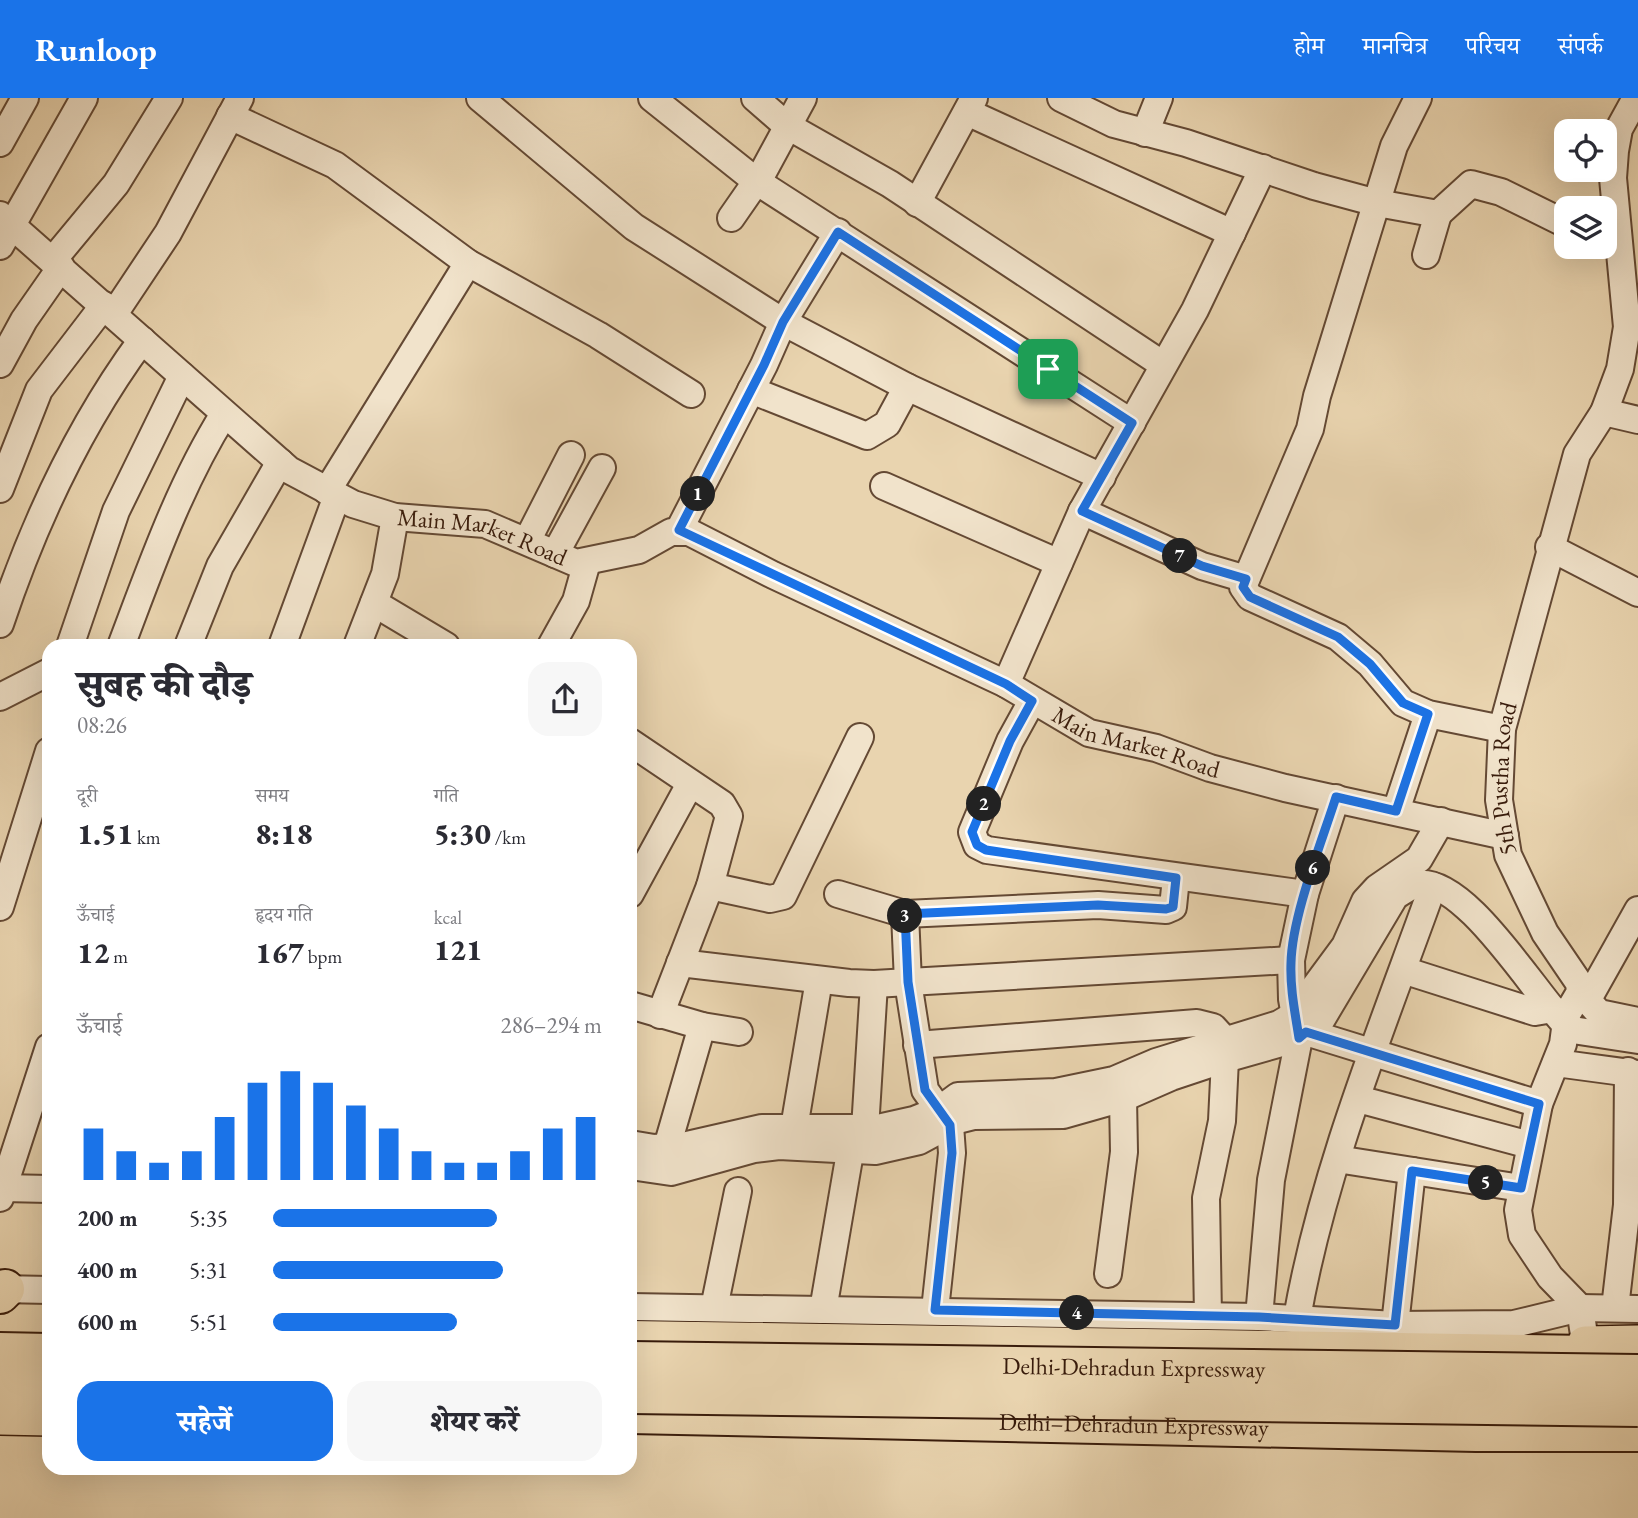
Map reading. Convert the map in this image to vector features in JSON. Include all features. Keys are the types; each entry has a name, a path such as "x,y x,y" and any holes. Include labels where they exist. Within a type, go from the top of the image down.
{"highway":[{"path":"0,1333 42,1334"},
{"path":"637,1340 1586,1349 1638,1356"},
{"path":"0,1352 42,1353"},
{"name":"Delhi-Dehradun Expressway","path":"637,1361 1638,1374"},
{"path":"0,1385 42,1386"},
{"name":"Delhi-Dehradun Expressway","path":"637,1394 1638,1407"},
{"path":"0,1404 42,1404"},
{"name":"Delhi–Dehradun Expressway","path":"637,1412 1638,1432"}],"main road":[{"path":"1586,1349 1638,1343"},
{"path":"637,1409 670,1395"},
{"path":"0,1417 42,1418"}],"street":[{"path":"0,143 25,98"},
{"path":"4,229 84,98"},
{"path":"0,364 57,264 116,184 169,98"},
{"path":"480,98 634,227 783,322 907,387 1102,477"},
{"path":"652,98 756,181 1132,423"},
{"path":"755,98 786,125 917,203 1162,364"},
{"path":"731,218 756,181 803,98"},
{"path":"1061,98 1114,124 1377,202 1438,214"},
{"path":"1145,133 1159,98"},
{"path":"1418,98 1394,146 1317,396 1310,429 1243,587 1250,597 1338,637 1370,664 1403,703 1428,714 1502,729"},
{"name":"5th Pustha Road","path":"1571,1010 1579,983 1545,933 1508,855 1499,800 1502,729 1549,547 1577,454 1604,412 1633,328 1613,177 1619,129 1636,98"},
{"path":"917,203 971,105 1231,233"},
{"path":"0,489 39,390 109,310 168,233 235,107 335,165 468,263 598,335 691,394"},
{"path":"1006,684 1082,511 1162,364 1195,310 1263,167"},
{"path":"1426,255 1438,214 1471,184 1501,192 1554,218"},
{"name":"Main Market Road","path":"4,229 57,264 280,462 353,504 395,517 471,521 527,541 576,563 639,550 679,530 1006,684 1089,733 1156,748 1210,768 1285,788 1505,835"},
{"path":"679,530 783,322 838,232"},
{"path":"284,639 332,493 468,263"},
{"path":"0,624 60,474 110,384 142,341"},
{"path":"72,639 116,511 182,376"},
{"path":"751,390 867,436 887,424 907,387"},
{"path":"1604,412 1638,420"},
{"path":"124,639 166,528 201,451 224,414"},
{"path":"527,541 571,455"},
{"path":"191,639 220,566 280,462"},
{"path":"555,554 602,468"},
{"path":"884,486 1059,563"},
{"path":"1082,511 1202,566 1246,579"},
{"path":"360,639 385,574 395,517"},
{"path":"1549,547 1638,593"},
{"path":"555,639 576,601 587,562"},
{"path":"374,603 434,639"},
{"path":"0,697 42,676"},
{"path":"1032,701 1005,753 972,832 972,840 986,850 1305,894"},
{"path":"1396,811 1428,714"},
{"path":"710,886 770,899 783,896 860,737"},
{"path":"637,756 722,804 729,816 710,886 660,1015"},
{"path":"0,907 42,773"},
{"path":"637,881 690,784"},
{"path":"1259,1317 1271,1180 1298,1027 1291,960 1305,894 1336,797"},
{"path":"1298,1027 1345,946 1365,901 1377,888 1419,859 1441,821"},
{"path":"838,894 905,914 1106,905 1166,909 1173,907 1176,878"},
{"path":"637,1145 667,1147 762,1128 794,1128 855,1138 875,1151 919,1141 944,1117 953,1098 965,1095 1056,1092 1114,1080 1156,1062 1224,1049 1320,1022 1346,983 1395,896 1415,885 1433,886 1475,912 1571,1010 1638,1040"},
{"path":"1297,1318 1308,1253 1337,1159 1433,886"},
{"path":"1600,1432 1580,1308 1550,1277 1522,1235 1518,1210 1539,1104 1556,1063 1571,1010 1628,949 1638,910"},
{"path":"905,914 908,982 916,1045 925,1090 944,1117 952,1153 935,1310"},
{"path":"680,962 819,980 874,984 1291,960"},
{"path":"1403,970 1535,1012 1571,1010 1638,1021"},
{"path":"794,1128 819,980"},
{"path":"823,1310 855,1138 874,984"},
{"path":"637,1008 702,1026 739,1032"},
{"path":"916,1045 1197,1023 1213,1027 1224,1049 1222,1121 1206,1198 1208,1316"},
{"path":"667,1147 702,1026"},
{"path":"1298,1027 1373,1054 1539,1104"},
{"path":"944,1117 1063,1115 1123,1098 1224,1049"},
{"path":"637,1307 1259,1317 1395,1325 1514,1324 1580,1308 1626,1308 1633,1072 1556,1063"},
{"path":"41,1094 1,1193 42,1190"},
{"path":"1108,1273 1124,1152 1123,1098"},
{"path":"1358,1099 1530,1145"},
{"path":"637,1167 671,1172 754,1149 855,1138"},
{"path":"1337,1159 1521,1188"},
{"path":"1395,1325 1412,1171"},
{"path":"714,1308 738,1191"},
{"path":"2,1291 42,1290"}],"waterway":[{"path":"1467,893 1484,907"}],"route":[{"path":"838,232 1048,369 1132,423 1082,511 1202,566 1246,579 1244,592 1250,597 1338,637 1370,664 1403,703 1428,714 1396,811 1336,797 1305,894 1291,960 1292,999 1299,1038 1306,1032 1539,1104 1521,1188 1412,1171 1395,1325 1259,1317 935,1310 952,1153 950,1125 925,1090 908,982 905,914 1098,905 1166,909 1173,907 1176,878 986,850 977,845 972,840 972,832 1010,741 1032,701 1006,684 773,575 689,532 679,530 764,365 783,322 838,232"}]}
